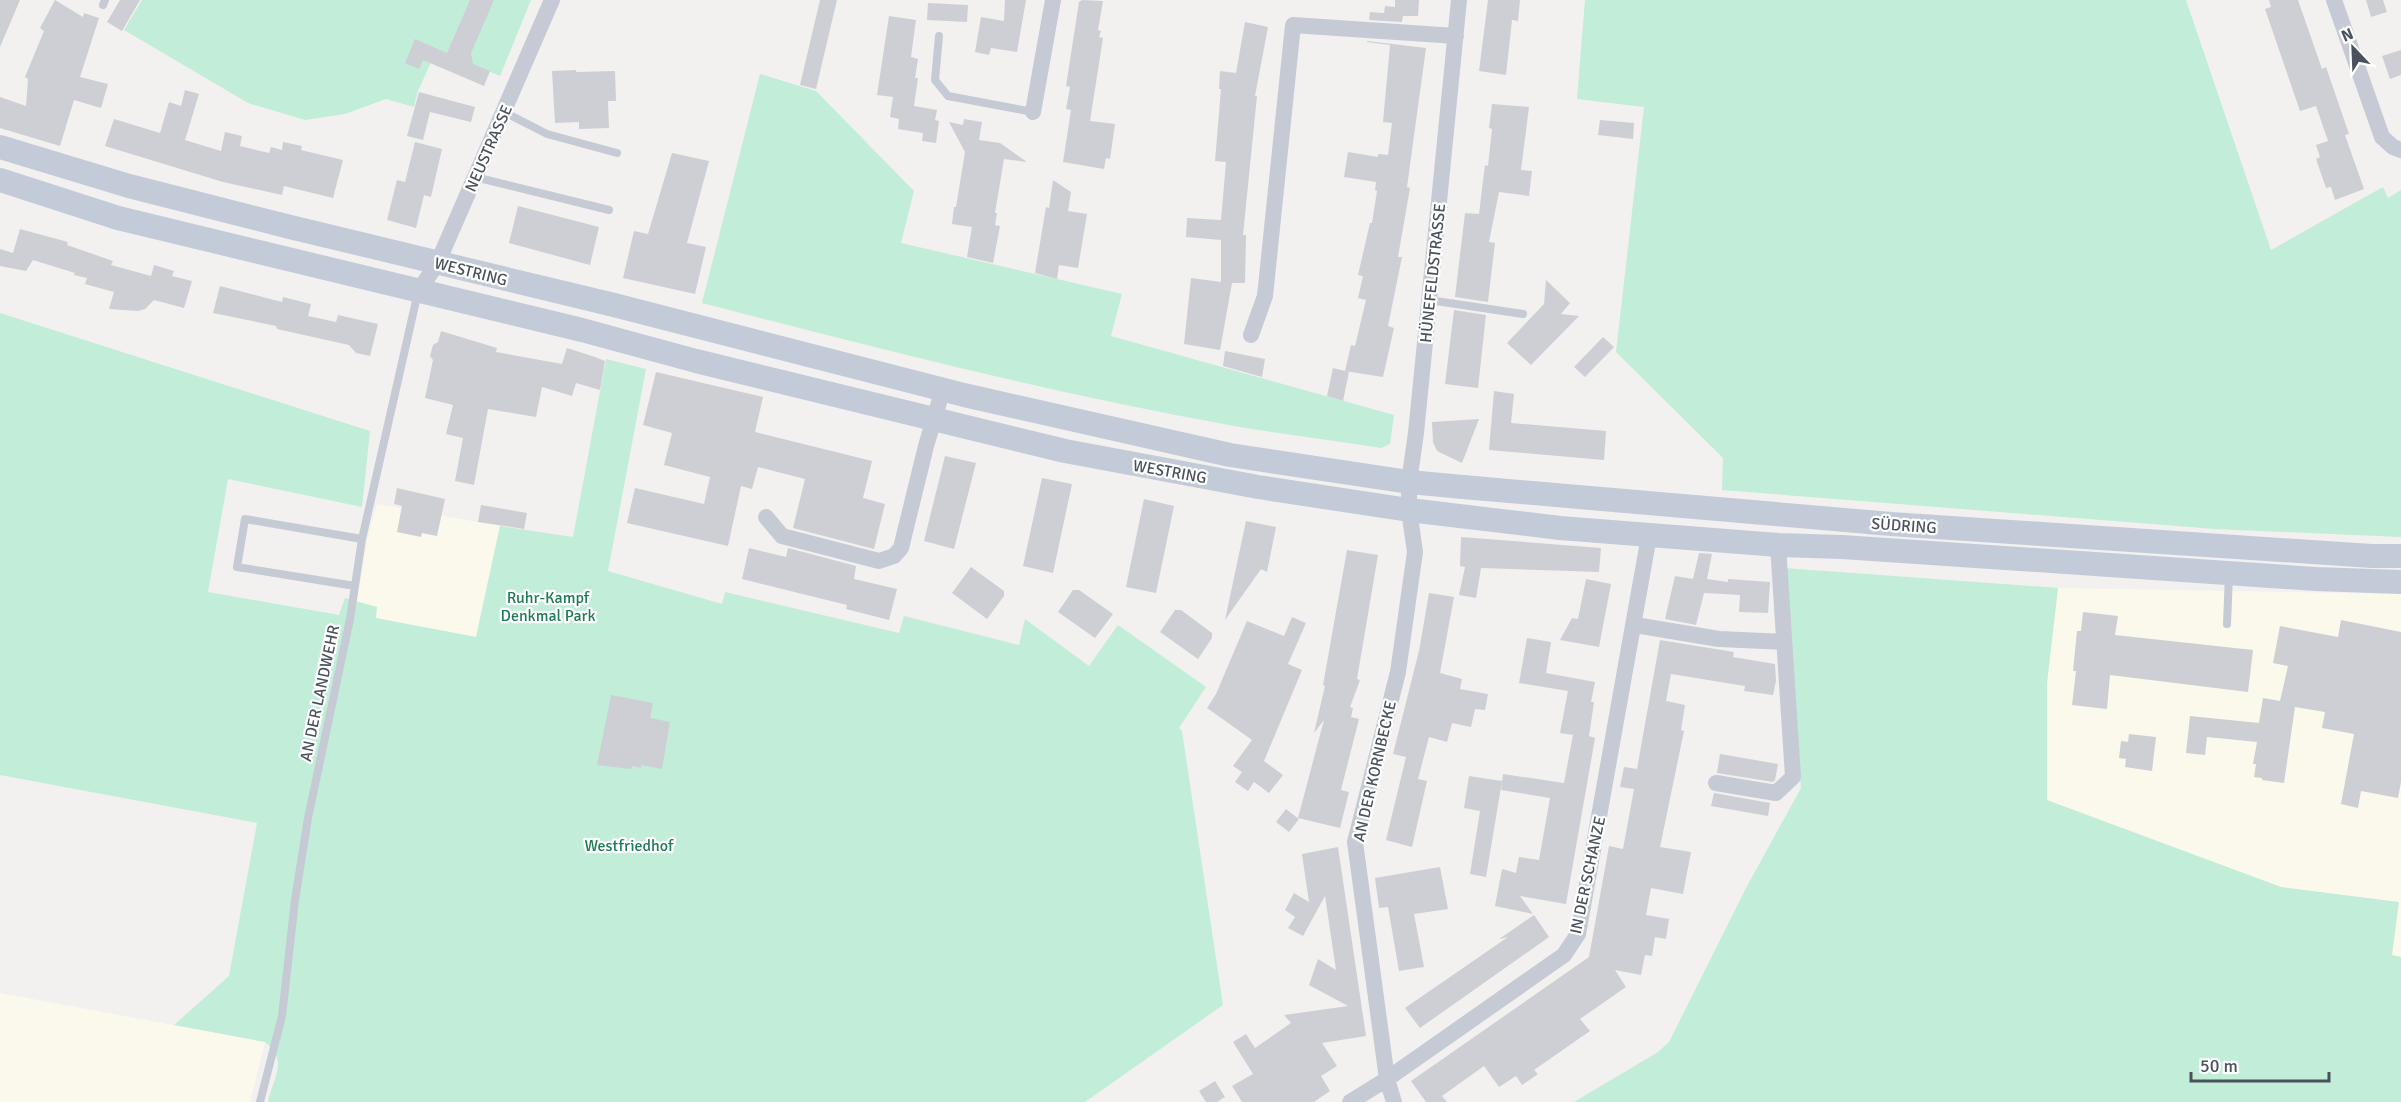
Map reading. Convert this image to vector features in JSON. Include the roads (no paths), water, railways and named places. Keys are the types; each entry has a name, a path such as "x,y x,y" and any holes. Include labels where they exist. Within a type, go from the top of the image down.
{"main road":[{"name":"WESTRING","path":"0,147 129,186 656,315 943,389 1230,455 1409,482"},
{"name":"WESTRING","path":"0,180 118,218 571,327 696,361 1065,451 1258,487 1410,510"},
{"name":"SÜDRING","path":"1409,482 1891,524 2286,551 2401,556"},
{"name":"SÜDRING","path":"1410,510 1649,536 2401,582"}],"street":[{"name":"NEUSTRASSE","path":"418,292 438,262 552,0"},
{"path":"1033,112 1053,0"},
{"name":"HÜNEFELDSTRASSE","path":"1410,510 1409,482 1459,0"},
{"path":"2334,0 2382,137 2393,147 2401,150"},
{"path":"1251,335 1265,296 1293,25 1456,36"},
{"path":"766,517 782,536 879,561 894,556 901,548 933,418 943,389"},
{"name":"AN DER KORNBECKE","path":"1394,1102 1387,1079 1355,842 1398,672 1415,552 1410,510"},
{"name":"IN DER SCHANZE","path":"1350,1102 1387,1079 1564,955 1578,934 1635,625 1649,536"},
{"path":"1716,783 1776,793 1793,777 1778,545"},
{"path":"1635,625 1719,639 1783,642"}],"lane":[{"path":"939,36 935,80 948,96 1033,112"},
{"path":"504,112 547,134 617,153"},
{"path":"475,177 609,210"},
{"name":"AN DER LANDWEHR","path":"260,1102 282,1016 295,900 308,818 341,664 362,539 398,372 418,292"},
{"path":"1429,300 1523,314"},
{"path":"355,586 237,567 245,519 362,539"},
{"path":"2226,624 2229,573"}],"park label":[{"name":"Ruhr-Kampf Denkmal Park","path":"548,606"},
{"name":"Westfriedhof","path":"629,845"}]}
